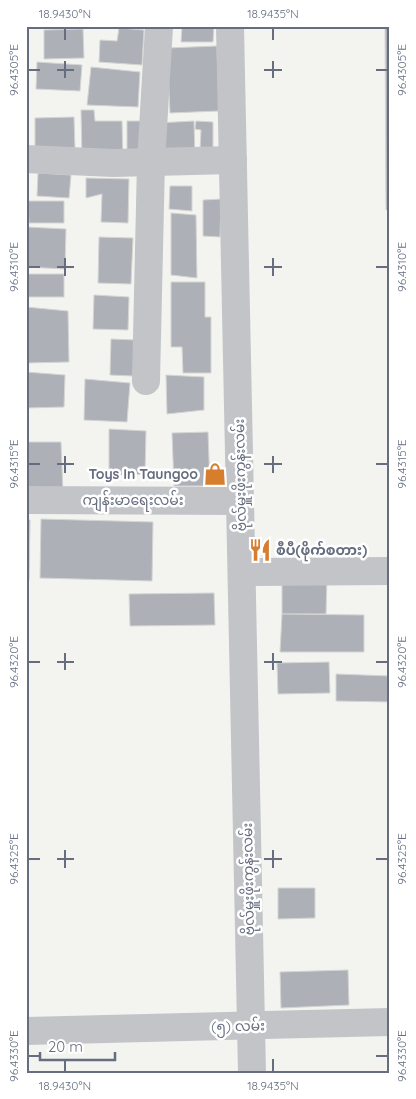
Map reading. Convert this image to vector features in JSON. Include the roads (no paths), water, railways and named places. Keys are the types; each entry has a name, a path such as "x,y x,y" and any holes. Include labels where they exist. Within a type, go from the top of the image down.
{"street":[{"name":"ဗိုလ်မှူးဖိုးကွန်းလမ်း","path":"230,26 252,1073"},
{"path":"146,381 151,162 159,28"},
{"path":"26,159 113,163 233,160"},
{"name":"ကျန်းမာရေးလမ်း","path":"26,500 240,501"},
{"path":"242,572 390,571"},
{"name":"(၅) လမ်း","path":"26,1031 390,1022"}],"place":[{"name":"Toys In Taungoo","path":"215,474"},
{"name":"စီပီ(ဖိုက်စတား)","path":"260,550"}]}
